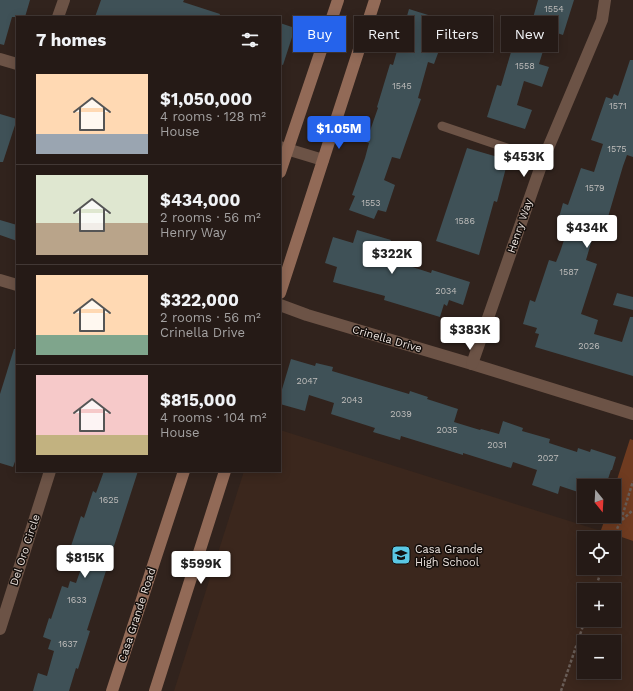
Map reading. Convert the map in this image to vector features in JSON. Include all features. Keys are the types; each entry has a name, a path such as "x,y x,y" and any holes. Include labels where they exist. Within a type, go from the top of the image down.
{"main road":[{"path":"281,166 284,148 338,0"},
{"path":"281,290 375,0"},
{"name":"Casa Grande Road","path":"112,691 184,472"},
{"path":"155,691 225,472"}],"street":[{"path":"58,16 64,0"},
{"name":"Henry Way","path":"472,364 543,160 602,20 605,0"},
{"path":"0,59 16,64"},
{"path":"284,148 323,160"},
{"path":"0,280 16,285"},
{"name":"Crinella Drive","path":"281,304 307,315 633,414"},
{"name":"Del Oro Circle","path":"0,629 50,472"}],"lane":[{"path":"442,126 543,160"}],"path":[{"path":"621,520 633,481"},
{"path":"621,520 633,510"},
{"path":"562,691 583,627"}],"shaded area":[{"name":"Casa Grande High School","path":"281,430 601,531 577,531 577,575 621,575 621,537 633,541 633,691 174,691 244,472 281,472"},
{"path":"630,439 633,440 633,541 621,537 621,531 601,530 604,523 621,523 621,479 617,479"}],"building":[{"path":"0,0 30,0 25,16 12,17 4,45 0,44"},
{"path":"101,0 184,0 183,2 220,14 219,16 95,16"},
{"path":"538,0 574,0 563,35 558,33 558,16 534,16"},
{"path":"409,9 431,16 422,16 422,52 438,52 434,64 428,62 418,98 421,99 400,159 392,157 384,180 395,185 386,212 378,210 374,219 349,210 355,196 352,195 369,143 366,142 378,108 377,107 390,64 393,65 397,52 414,52 414,16 407,16"},
{"path":"281,23 293,27 293,34 283,65 281,64"},
{"path":"511,52 543,52 539,64 549,67 542,87 524,81 517,105 532,110 525,129 487,117 497,85 501,86"},
{"path":"630,60 633,60 633,157 627,155 623,166 608,217 611,218 604,239 593,236 586,260 597,264 581,314 598,320 594,334 622,342 630,317 633,317 633,376 535,347 539,334 535,333 537,328 523,324 530,300 535,302 549,260 556,262 569,225 558,221 563,203 568,205 581,168 594,172 603,144 591,140 606,97 612,99 614,94 618,96"},
{"path":"0,114 16,119 16,122 3,162 0,162"},
{"path":"467,148 508,160 497,202 494,201 479,255 436,241"},
{"path":"0,220 16,225 16,241 0,235"},
{"path":"357,230 391,240 387,253 404,259 403,264 431,273 432,270 470,282 463,305 449,300 447,306 444,304 440,317 384,300 385,296 333,282 337,267 325,263 333,237 353,243"},
{"path":"617,293 633,297 633,310 613,305"},
{"path":"14,349 16,349 16,459 13,467 0,463 0,394"},
{"path":"291,359 315,366 316,363 333,367 332,371 409,394 410,391 428,397 427,399 458,409 454,422 480,430 499,434 503,421 523,428 522,431 550,439 549,443 577,452 578,448 590,452 591,449 616,457 608,479 577,479 577,492 560,486 558,494 532,485 537,470 513,462 511,468 401,436 400,440 373,432 375,428 331,414 334,403 309,395 305,411 281,404 281,393"},
{"path":"104,472 138,472 87,630 90,631 78,669 76,668 69,691 33,691 38,673 47,676 54,651 48,649 51,640 43,637 49,618 51,619 62,586 68,588 70,581 76,583 84,560 82,559 84,550 71,546 81,516 84,518 93,491 96,493"}],"place":[{"name":"Casa Grande High School","path":"401,555"}]}
